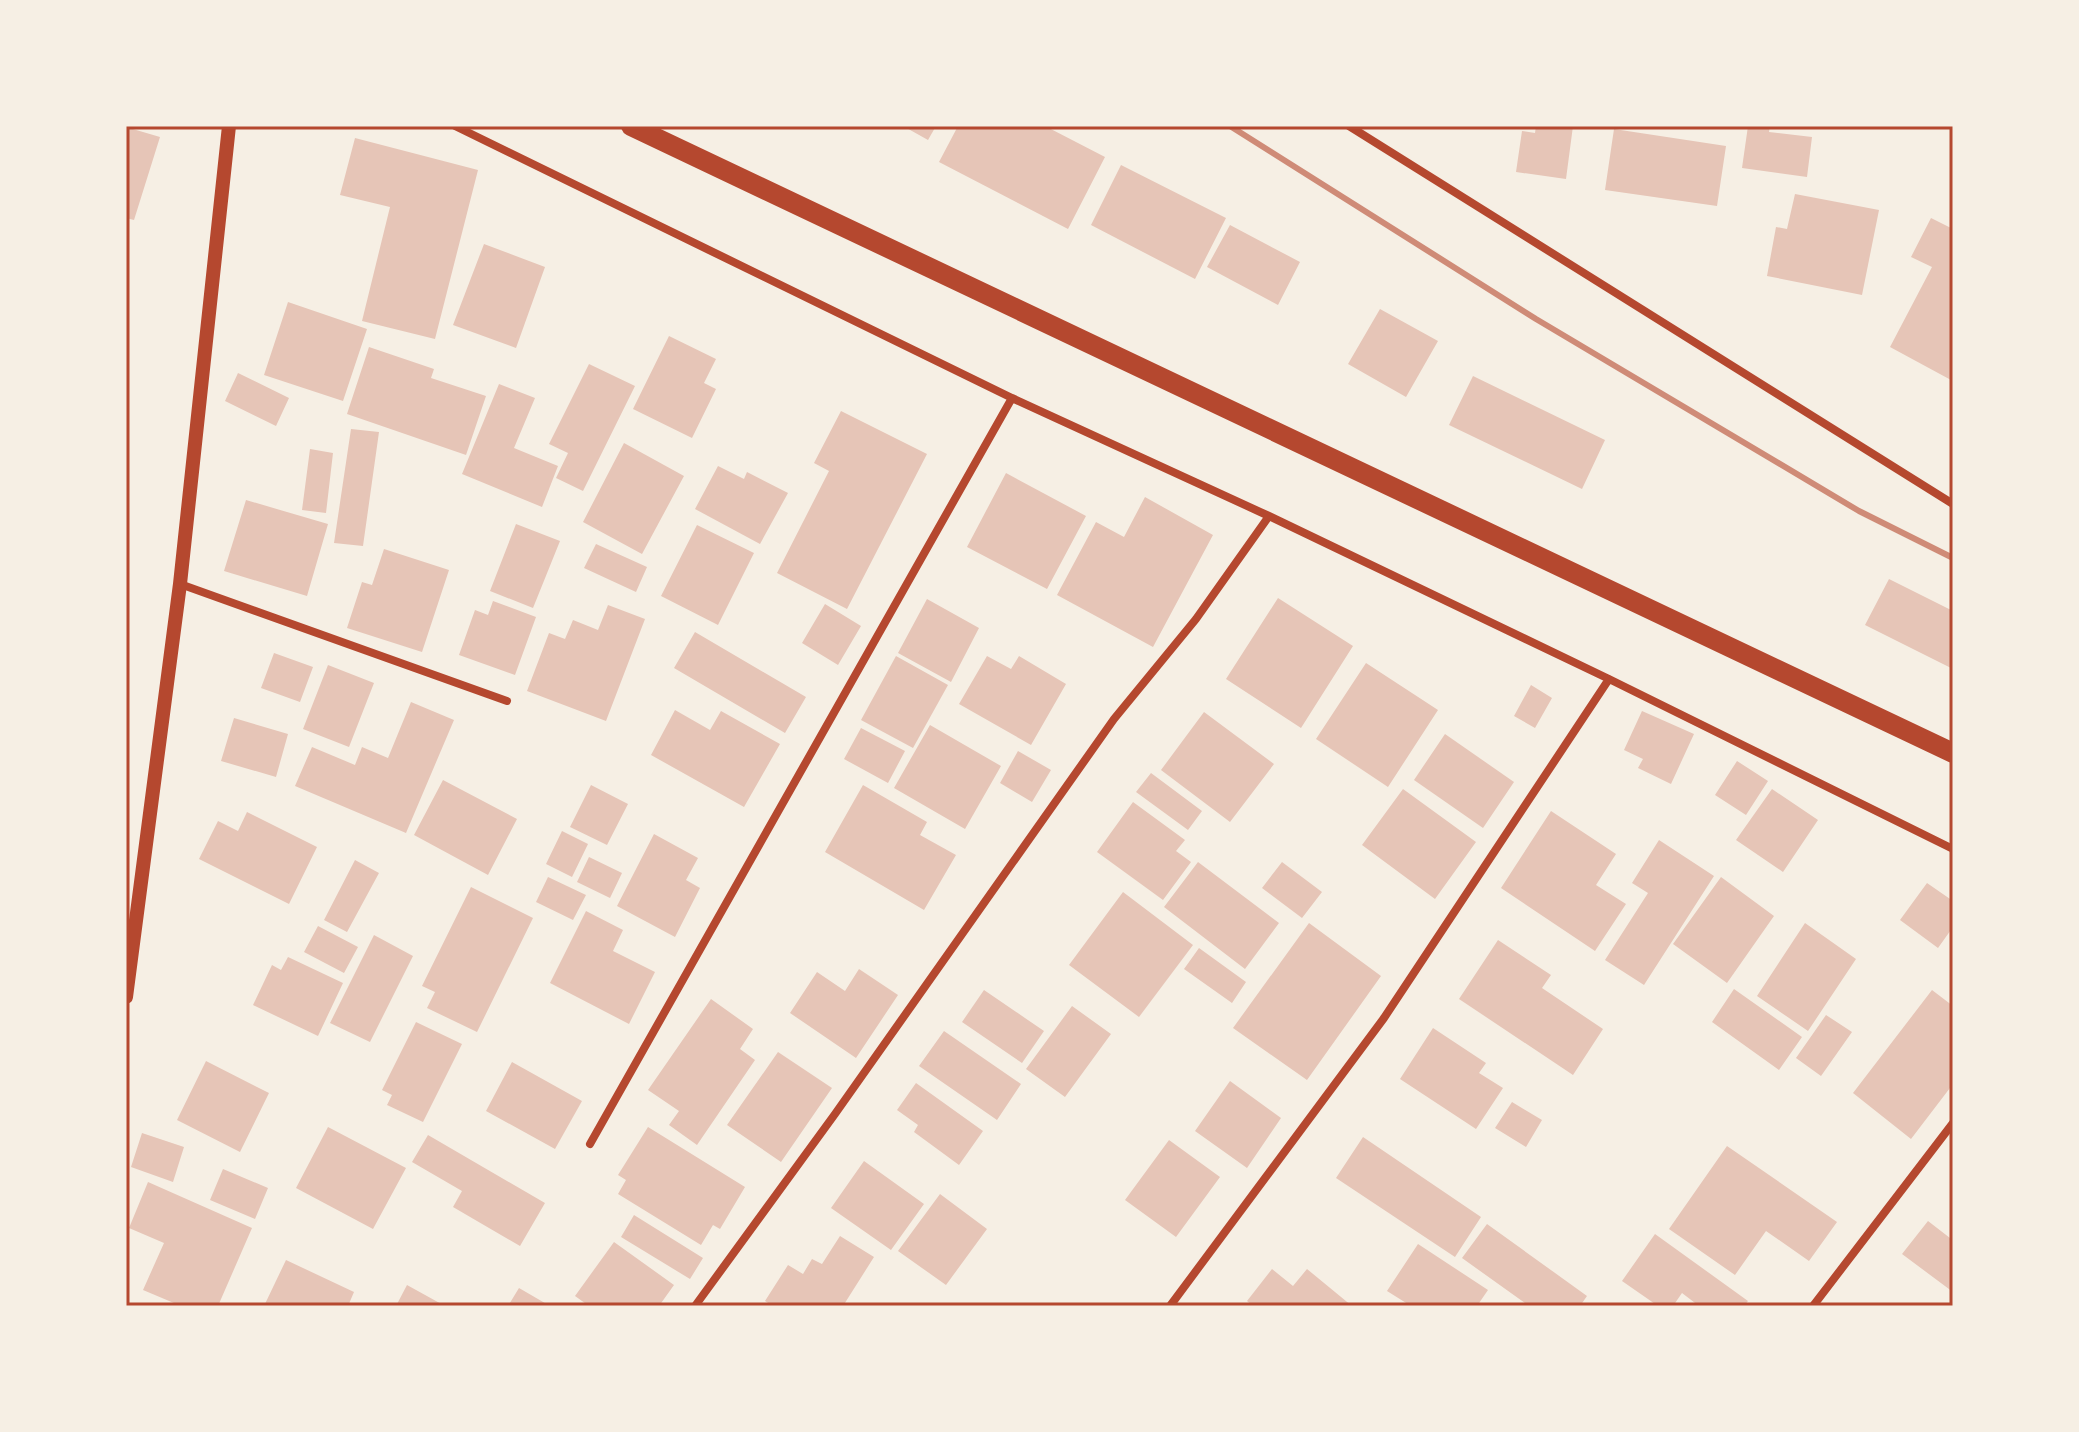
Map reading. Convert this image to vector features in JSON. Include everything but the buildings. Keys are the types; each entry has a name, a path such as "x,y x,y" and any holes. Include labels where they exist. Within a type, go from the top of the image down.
{"main road":[{"path":"631,126 1953,753"}],"street":[{"path":"126,997 180,584 229,126"},
{"path":"455,126 1012,398 1269,516 1609,679 1953,849"},
{"path":"1349,126 1953,504"},
{"path":"1363,134 1369,126"},
{"path":"590,1144 1012,398"},
{"path":"695,1306 835,1114 1114,719 1196,619 1269,516"},
{"path":"180,584 507,701"},
{"path":"1170,1306 1384,1018 1609,679"},
{"path":"1813,1306 1953,1123"}],"railway":[{"path":"1230,126 1536,319 1859,511 1953,558"}]}
